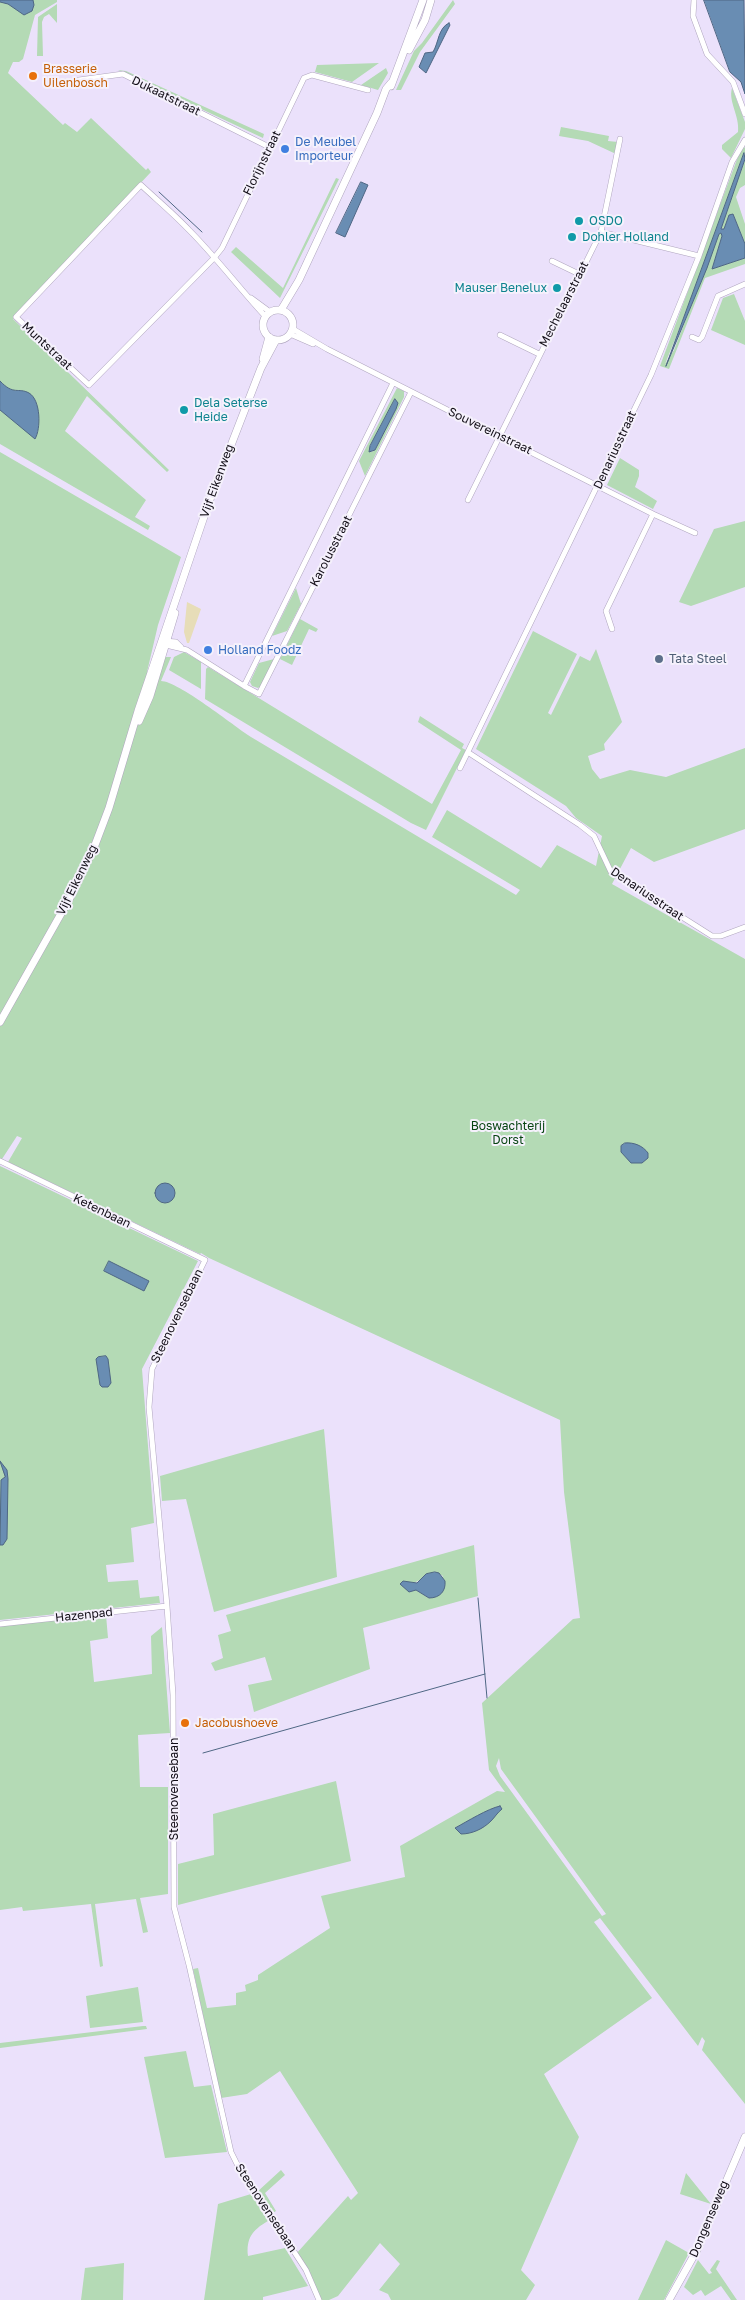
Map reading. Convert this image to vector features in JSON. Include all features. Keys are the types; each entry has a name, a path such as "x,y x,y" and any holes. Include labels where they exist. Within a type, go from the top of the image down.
{"main road":[{"path":"284,312 377,114 390,91 423,0"},
{"path":"399,66 425,20 431,0"},
{"path":"284,312 292,320 291,331 284,339 272,339 263,327 268,314 284,312"},
{"name":"Vijf Eikenweg","path":"0,1022 83,871 109,808 165,642 178,595 209,502 272,339"},
{"name":"Dongenseweg","path":"669,2300 697,2250 745,2137"}],"street":[{"path":"694,0 693,16 707,54 733,82 745,114"},
{"name":"Dukaatstraat","path":"57,83 122,74 269,147"},
{"name":"Florijnstraat","path":"214,258 222,248 269,147 304,78 312,75 368,90"},
{"name":"Mechelaarstraat","path":"468,500 601,232 620,139"},
{"name":"Denariusstraat","path":"460,768 599,485 650,375 699,256 732,162 745,140"},
{"name":"Muntstraat","path":"141,185 214,258 89,385 16,317 141,185"},
{"path":"601,232 699,256"},
{"path":"214,258 268,314"},
{"path":"552,261 579,274"},
{"path":"692,337 699,340 702,337 718,296 745,284"},
{"name":"Souvereinstraat","path":"291,331 599,485 653,514 695,533"},
{"name":"Mechelaarstraat","path":"500,335 539,354"},
{"name":"Karolusstraat","path":"244,686 393,383"},
{"name":"Karolusstraat","path":"165,642 181,648 259,694 411,392"},
{"path":"612,629 606,611 653,514"},
{"name":"Denariusstraat","path":"469,753 590,833 611,872 704,931 712,936 721,936 745,927"},
{"name":"Ketenbaan","path":"0,1161 205,1260"},
{"name":"Steenovensebaan","path":"205,1260 154,1364 150,1380 149,1407 167,1606 174,1730 174,1907 231,2152 238,2166 306,2270 319,2300"},
{"name":"Hazenpad","path":"0,1624 167,1606"}],"green space":[{"path":"0,0 57,0 57,2 35,15 23,59 19,62 13,62 8,73 63,125 65,123 77,132 91,118 146,170 148,168 151,172 13,319 169,470 167,472 87,396 65,431 146,500 135,517 150,526 148,530 0,444"},
{"path":"453,0 455,4 420,52 401,90 396,90 414,51"},
{"path":"57,4 57,23 49,14 44,17 42,22 43,56 37,56 38,17"},
{"path":"379,63 352,82 315,72 317,65"},
{"path":"386,68 388,73 378,90 361,85"},
{"path":"118,70 126,71 264,134 263,138"},
{"path":"732,88 745,122 745,129 731,158 722,149 722,145 738,132 731,93"},
{"path":"561,127 609,136 608,141 618,142 616,154 588,141 559,136"},
{"path":"745,147 745,153 689,305 665,364 674,350 719,234 722,233 722,236 712,269 745,258 745,264 705,278 669,369 660,366 736,162 741,150"},
{"path":"745,159 745,185 740,188 736,197 745,224 745,244 733,214 729,215 724,229 721,228"},
{"path":"336,178 339,179 280,298 231,252 236,247 283,288"},
{"path":"734,294 745,321 745,345 711,330 723,298"},
{"path":"397,388 404,391 404,397 365,476 359,461","holes":["396,399 396,409 375,450 371,452 370,446"]},
{"name":"Boswachterij Dorst","path":"0,452 181,557 158,625 147,672 157,678 163,657 171,657 161,681 180,688 251,737 516,895 520,890 432,837 447,810 541,868 557,845 596,866 602,836 576,818 566,806 476,749 533,631 577,654 548,713 551,715 580,656 590,661 596,649 622,722 604,744 605,750 588,756 592,769 600,779 630,770 666,777 745,748 745,829 654,862 631,848 612,884 745,959 745,2104 702,2050 705,2041 702,2037 698,2046 600,1918 594,1922 652,1998 544,2074 579,2137 521,2270 535,2285 526,2300 391,2300 388,2294 379,2290 400,2264 380,2243 338,2296 329,2300 321,2300 296,2254 348,2196 351,2200 358,2193 280,2071 247,2094 221,2098 193,1969 198,1968 207,2008 236,2005 236,1993 246,1991 245,1985 258,1980 258,1975 330,1928 321,1896 405,1877 400,1846 497,1791 505,1792 489,1770 482,1703 573,1619 580,1618 564,1492 560,1420 200,1254 8,1162 22,1138 17,1136 2,1159 0,1158","holes":["499,1758 501,1769 606,1914 602,1916 500,1776 496,1766"]},
{"path":"620,458 639,470 635,487 657,501 653,509 607,485"},
{"path":"745,521 745,587 691,606 679,602 714,529"},
{"path":"296,588 301,604 287,631 272,636"},
{"path":"300,619 318,629 316,632 309,629 292,665 280,659"},
{"path":"184,652 201,662 201,689 169,670 174,657"},
{"path":"274,659 261,686 258,688 252,686 250,682 259,663"},
{"path":"208,667 432,804 461,750 418,722 420,716 464,744 462,748 466,750 426,830 411,823 205,699 206,669"},
{"path":"0,1166 198,1261 142,1369 154,1523 131,1528 134,1562 106,1565 108,1582 138,1580 140,1598 159,1596 160,1603 0,1620"},
{"path":"324,1429 337,1577 214,1612 186,1499 162,1501 160,1476"},
{"path":"474,1545 478,1596 363,1628 370,1669 254,1712 248,1685 272,1680 265,1657 215,1671 211,1663 223,1658 218,1635 231,1631 226,1615","holes":["435,1572 443,1576 429,1598 416,1590 414,1583"]},
{"path":"106,1615 108,1638 90,1641 94,1682 152,1674 151,1636 162,1627 170,1733 138,1735 140,1787 168,1787 168,1894 140,1898 148,1932 143,1933 136,1899 95,1904 103,1966 100,1967 91,1904 23,1911 22,1907 0,1910 0,1626"},
{"path":"336,1781 351,1861 178,1905 178,1864 214,1855 213,1814"},
{"path":"138,1987 143,2022 90,2028 86,1996"},
{"path":"146,2026 147,2029 0,2048 0,2043"},
{"path":"186,2051 194,2087 211,2085 227,2152 165,2158 144,2057"},
{"path":"281,2170 285,2175 265,2193 276,2211 271,2214 257,2192"},
{"path":"686,2173 711,2204 680,2194"},
{"path":"251,2194 268,2221 251,2236 248,2245 248,2256 285,2248 308,2286 263,2297 263,2300 204,2300 218,2204"},
{"path":"666,2240 689,2253 664,2300 638,2300"},
{"path":"698,2260 709,2274 712,2273 710,2270 717,2260 720,2261 716,2269 737,2300 731,2300 721,2286 705,2296 701,2290 693,2295 684,2287"},
{"path":"124,2263 123,2300 81,2300 85,2268"}],"sand":[{"path":"187,602 201,609 189,643 187,643 184,632"}],"water":[{"path":"0,0 33,0 34,5 32,11 24,15 8,4 0,2"},
{"path":"704,0 744,0 745,94 741,82 730,72"},
{"path":"449,23 450,25 426,73 419,67 425,53 433,52 443,28"},
{"path":"744,153 745,159 721,229 724,229 729,215 733,214 745,244 745,258 712,269 722,236 721,233 719,234 707,268 666,366"},
{"path":"361,182 368,185 345,237 336,233"},
{"path":"0,381 12,390 25,391 33,397 39,415 35,439 0,410"},
{"path":"395,399 398,403 396,409 375,450 369,452 370,446"},
{"path":"625,1143 641,1146 648,1153 648,1158 642,1163 631,1163 621,1152 621,1146"},
{"path":"161,1183 169,1183 175,1189 175,1197 169,1203 161,1203 155,1197 155,1189"},
{"path":"109,1261 149,1281 144,1291 104,1271"},
{"path":"106,1356 111,1383 108,1387 102,1387 100,1385 96,1359"},
{"path":"0,1461 7,1470 8,1479 7,1539 3,1545 0,1545 1,1480 5,1477"},
{"path":"439,1573 445,1581 443,1591 436,1597 429,1598 416,1590 409,1592 400,1584 403,1581 417,1583 426,1574"},
{"path":"500,1806 502,1809 492,1820 477,1830 461,1834 455,1828 483,1812"}],"waterway":[{"path":"159,192 202,232"},
{"path":"478,1598 487,1698"},
{"path":"203,1753 485,1674"}],"place":[{"name":"Brasserie Uilenbosch","path":"33,76"},
{"name":"De Meubel Importeur","path":"285,149"},
{"name":"OSDO","path":"579,221"},
{"name":"Dohler Holland","path":"572,237"},
{"name":"Mauser Benelux","path":"557,288"},
{"name":"Dela Seterse Heide","path":"184,410"},
{"name":"Holland Foodz","path":"208,650"},
{"name":"Tata Steel","path":"659,659"},
{"name":"Jacobushoeve","path":"185,1723"}]}
